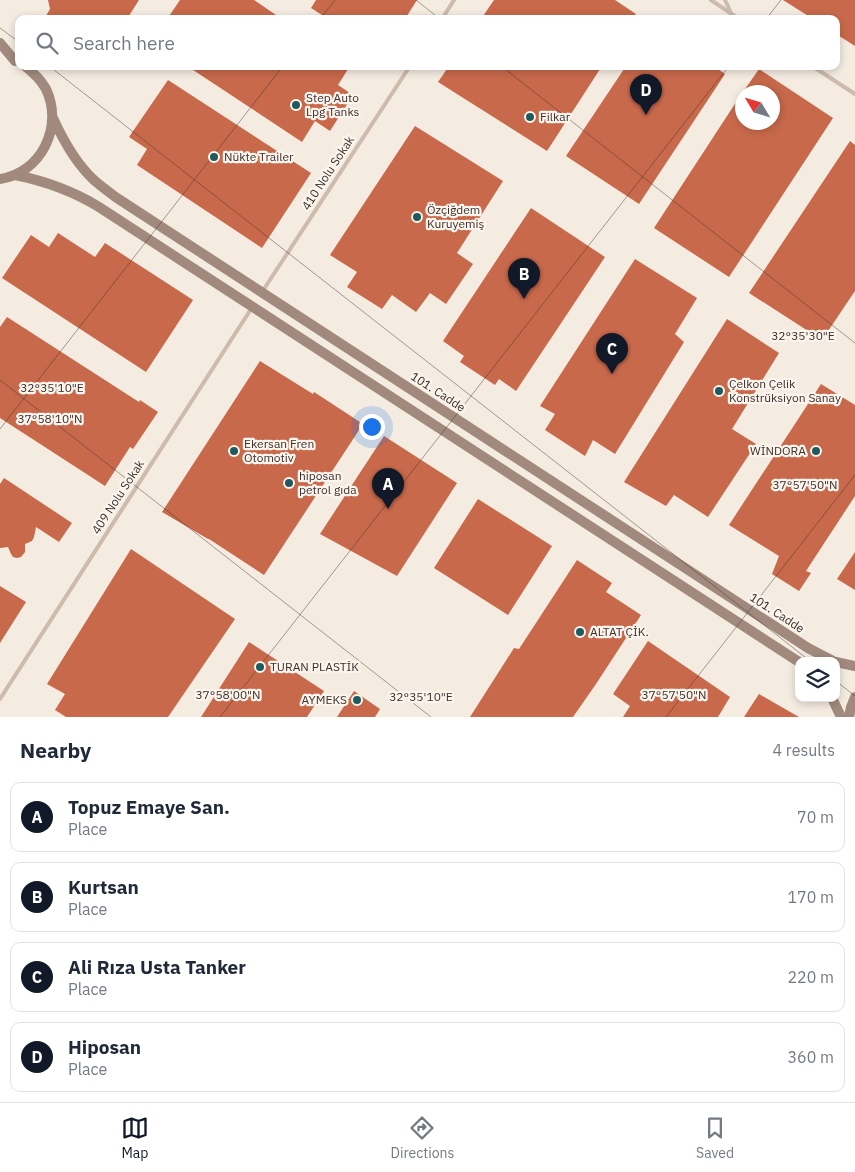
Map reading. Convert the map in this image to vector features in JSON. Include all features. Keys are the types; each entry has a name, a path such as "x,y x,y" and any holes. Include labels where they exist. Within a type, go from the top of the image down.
{"street":[{"path":"0,43 15,60"},
{"path":"0,56 15,61"},
{"name":"101. Cadde","path":"29,70 45,88 53,118 62,138 95,182 808,648 827,657"},
{"path":"0,179 15,175 24,170 39,156 49,138 53,118"},
{"path":"15,175 60,187 90,202 795,659"},
{"name":"101. Cadde","path":"840,662 855,666"},
{"path":"849,717 855,697"},
{"path":"834,702 841,717"}],"lane":[{"path":"445,15 454,0"},
{"path":"711,0 734,15"},
{"path":"725,0 731,13"},
{"name":"410 Nolu Sokak","path":"262,292 407,70"},
{"path":"818,70 855,94"},
{"name":"409 Nolu Sokak","path":"0,699 253,307"}],"building":[{"path":"48,0 139,0 130,15 47,15 50,9"},
{"path":"180,0 254,0 276,15 170,15"},
{"path":"316,0 417,0 408,15 322,15 311,8"},
{"path":"494,0 615,0 636,14 635,15 484,15"},
{"path":"783,0 855,0 855,46 840,37 840,15 807,15"},
{"name":"Step Auto Lpg Tanks","path":"193,70 347,70 338,85 353,95 330,131 315,121 302,142"},
{"name":"Filkar","path":"446,70 599,70 547,151 438,82"},
{"path":"623,70 720,70 725,74 639,204 566,156"},
{"path":"758,70 833,118 729,277 654,228 735,104 735,130 780,130 780,85 748,85"},
{"name":"Nükte Trailer","path":"168,80 311,173 262,248 137,165 147,149 129,137"},
{"name":"Özçiğdem Kuruyemiş","path":"415,126 503,181 457,253 473,264 446,304 430,293 416,312 392,295 382,309 347,287 357,272 330,255"},
{"path":"850,141 855,145 855,291 822,340 749,293"},
{"path":"531,208 605,257 516,391 499,379 495,385 460,362 464,356 443,341"},
{"path":"58,233 95,257 105,243 193,300 146,372 2,278 31,235 49,247"},
{"path":"635,259 697,298 675,334 684,342 615,454 593,440 585,456 545,430 555,414 540,406"},
{"path":"7,317 139,402 140,400 158,412 133,449 130,447 105,486 0,418 0,327"},
{"name":"Çelkon Çelik Konstrüksiyon Sanay","path":"727,319 779,353 732,429 756,444 708,517 674,495 666,506 624,482"},
{"path":"260,361 313,394 314,392 363,424 264,575 209,539 162,512"},
{"name":"WİNDORA","path":"821,384 855,405 855,496 806,571 811,573 799,591 772,574 779,556 729,525"},
{"path":"384,436 457,483 397,576 320,534"},
{"path":"4,478 72,523 59,542 36,527 32,541 25,544 25,552 21,557 13,557 8,547 0,548 0,484"},
{"path":"478,499 552,546 508,615 434,568"},
{"path":"131,549 235,619 168,717 66,717 55,710 65,694 47,684"},
{"path":"855,552 855,590 837,579"},
{"name":"ALTAT ÇİK.","path":"577,560 612,583 606,592 641,615 596,684 573,717 470,717 514,648 519,649"},
{"path":"0,586 26,602 0,643"},
{"path":"648,641 730,697 718,717 623,717 630,706 613,694"},
{"name":"TURAN PLASTİK","path":"249,642 324,691 307,717 201,717"},
{"name":"AYMEKS","path":"354,691 380,709 375,717 337,717"},
{"path":"759,694 799,717 744,717"}],"place":[{"name":"Step Auto Lpg Tanks","path":"296,105"},
{"name":"Hiposan","path":"646,115"},
{"name":"Filkar","path":"530,117"},
{"name":"Nükte Trailer","path":"214,157"},
{"name":"Özçiğdem Kuruyemiş","path":"417,217"},
{"name":"Kurtsan","path":"524,299"},
{"name":"Ali Rıza Usta Tanker","path":"612,374"},
{"name":"Çelkon Çelik Konstrüksiyon Sanay","path":"719,391"},
{"name":"Ekersan Fren Otomotiv","path":"234,451"},
{"name":"WİNDORA","path":"816,451"},
{"name":"hiposan petrol gıda","path":"289,483"},
{"name":"Topuz Emaye San.","path":"388,509"},
{"name":"ALTAT ÇİK.","path":"580,632"},
{"name":"TURAN PLASTİK","path":"260,667"},
{"name":"AYMEKS","path":"357,700"}]}
